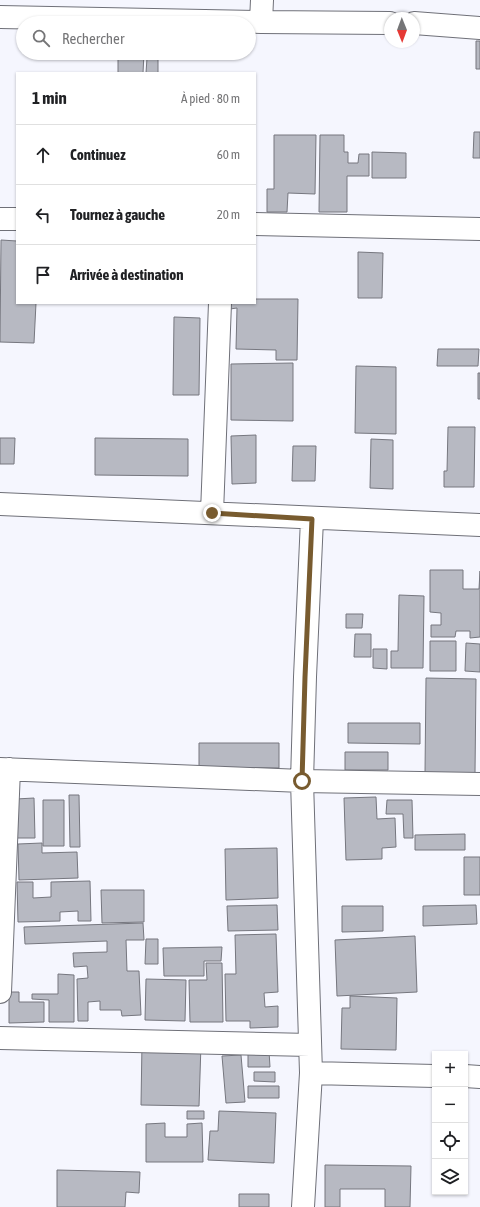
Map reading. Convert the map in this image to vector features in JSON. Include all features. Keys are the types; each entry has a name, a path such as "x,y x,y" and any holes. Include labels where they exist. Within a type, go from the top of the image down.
{"street":[{"path":"261,22 262,0"},
{"path":"0,17 16,17"},
{"path":"256,22 384,23"},
{"path":"420,23 480,28"},
{"path":"0,219 16,219"},
{"path":"256,224 480,229"},
{"path":"212,513 220,304"},
{"path":"0,504 312,519 480,525"},
{"path":"303,1207 311,1073 302,781 312,519"},
{"path":"0,992 4,769 302,781 480,784"},
{"path":"0,1038 310,1046"},
{"path":"311,1073 432,1076"},
{"path":"468,1076 480,1077"}],"building":[{"path":"476,41 480,41 480,69 476,69"},
{"path":"118,60 144,60 143,72 118,72"},
{"path":"147,60 158,60 158,72 146,72"},
{"path":"474,132 480,132 480,158 473,158"},
{"path":"274,135 316,135 315,194 288,193 287,212 267,212 267,189 274,189"},
{"path":"320,135 344,135 344,152 348,152 348,163 358,163 359,154 369,154 369,176 347,176 347,212 319,212"},
{"path":"372,152 406,153 406,178 372,178"},
{"path":"1,240 16,241 16,304 36,304 34,343 0,342"},
{"path":"358,252 383,253 382,298 358,298"},
{"path":"256,299 298,299 297,360 276,360 276,350 236,349 237,308 230,309 230,304 256,304"},
{"path":"174,317 200,318 199,395 173,395"},
{"path":"438,349 479,349 478,366 437,366"},
{"path":"293,363 293,421 231,420 231,364"},
{"path":"356,366 396,367 396,434 355,433"},
{"path":"478,373 480,373 480,399 478,399"},
{"path":"448,427 475,427 474,487 444,487 444,471 447,471"},
{"path":"256,435 256,483 232,484 231,436"},
{"path":"0,438 15,438 14,464 0,464"},
{"path":"95,438 188,439 188,476 95,475"},
{"path":"371,439 393,440 393,489 370,488"},
{"path":"293,446 316,446 315,481 292,481"},
{"path":"430,570 463,570 463,589 479,589 480,571 480,637 470,638 470,631 456,631 455,637 431,637 431,625 441,625 441,613 430,612"},
{"path":"399,595 424,596 423,668 391,668 391,651 398,651"},
{"path":"346,614 363,614 362,628 346,628"},
{"path":"355,634 371,634 371,657 354,657"},
{"path":"430,641 456,641 456,671 430,671"},
{"path":"466,643 480,644 480,672 465,671"},
{"path":"373,649 387,649 387,669 373,668"},
{"path":"426,678 476,679 475,774 425,773"},
{"path":"348,723 420,723 420,744 348,743"},
{"path":"199,743 279,743 279,768 199,767"},
{"path":"345,752 388,752 388,770 345,770"},
{"path":"69,795 79,795 80,847 70,847"},
{"path":"376,797 377,819 395,818 396,847 382,848 382,859 346,860 344,798"},
{"path":"34,798 35,838 17,838 16,799"},
{"path":"43,800 64,800 64,846 43,846"},
{"path":"387,800 412,800 413,838 404,838 403,814 386,814"},
{"path":"465,834 465,850 415,850 415,835"},
{"path":"42,843 42,853 77,852 78,878 19,880 18,844"},
{"path":"277,848 278,898 226,900 225,849"},
{"path":"464,857 480,857 480,895 464,895"},
{"path":"90,881 91,921 78,921 78,911 60,912 60,921 18,922 17,882 33,882 33,898 51,897 51,882"},
{"path":"101,890 144,890 144,922 102,923"},
{"path":"277,905 278,930 228,931 227,906"},
{"path":"476,905 477,924 423,926 423,906"},
{"path":"342,906 383,906 383,931 342,932"},
{"path":"143,923 144,940 126,940 127,971 139,971 141,1015 122,1016 121,1010 100,1010 100,1001 88,1002 88,1021 78,1021 77,979 88,978 87,966 74,967 73,953 107,952 107,941 25,944 24,927"},
{"path":"276,934 278,992 264,993 265,1007 278,1006 278,1027 250,1028 250,1021 226,1021 225,974 236,974 235,935"},
{"path":"415,936 417,992 337,996 335,940"},
{"path":"146,939 158,939 158,964 145,964"},
{"path":"222,947 221,961 204,961 204,976 164,976 163,948"},
{"path":"206,963 222,963 223,1022 190,1022 189,980 207,980"},
{"path":"58,974 74,975 74,1022 49,1022 49,1000 32,999 32,994 58,994"},
{"path":"146,979 186,980 185,1021 145,1020"},
{"path":"9,992 19,992 19,1002 44,1002 44,1022 9,1023"},
{"path":"350,996 397,998 396,1050 341,1049 342,1008 350,1008"},
{"path":"142,1043 201,1044 199,1106 141,1105"},
{"path":"269,1051 270,1067 248,1067 248,1052"},
{"path":"241,1055 245,1102 226,1103 222,1056"},
{"path":"254,1072 275,1072 275,1082 254,1081"},
{"path":"248,1086 279,1086 279,1098 248,1098"},
{"path":"187,1111 204,1111 204,1119 187,1119"},
{"path":"219,1111 276,1113 274,1163 208,1160 210,1131 218,1131"},
{"path":"165,1123 165,1137 187,1137 187,1124 202,1123 203,1162 146,1162 146,1124"},
{"path":"325,1165 411,1166 410,1207 385,1207 385,1189 340,1189 340,1207 325,1207"},
{"path":"57,1170 140,1172 139,1193 126,1192 125,1207 57,1207"},
{"path":"239,1194 269,1194 269,1207 239,1207"}],"route":[{"path":"212,513 312,519 302,781"}]}
